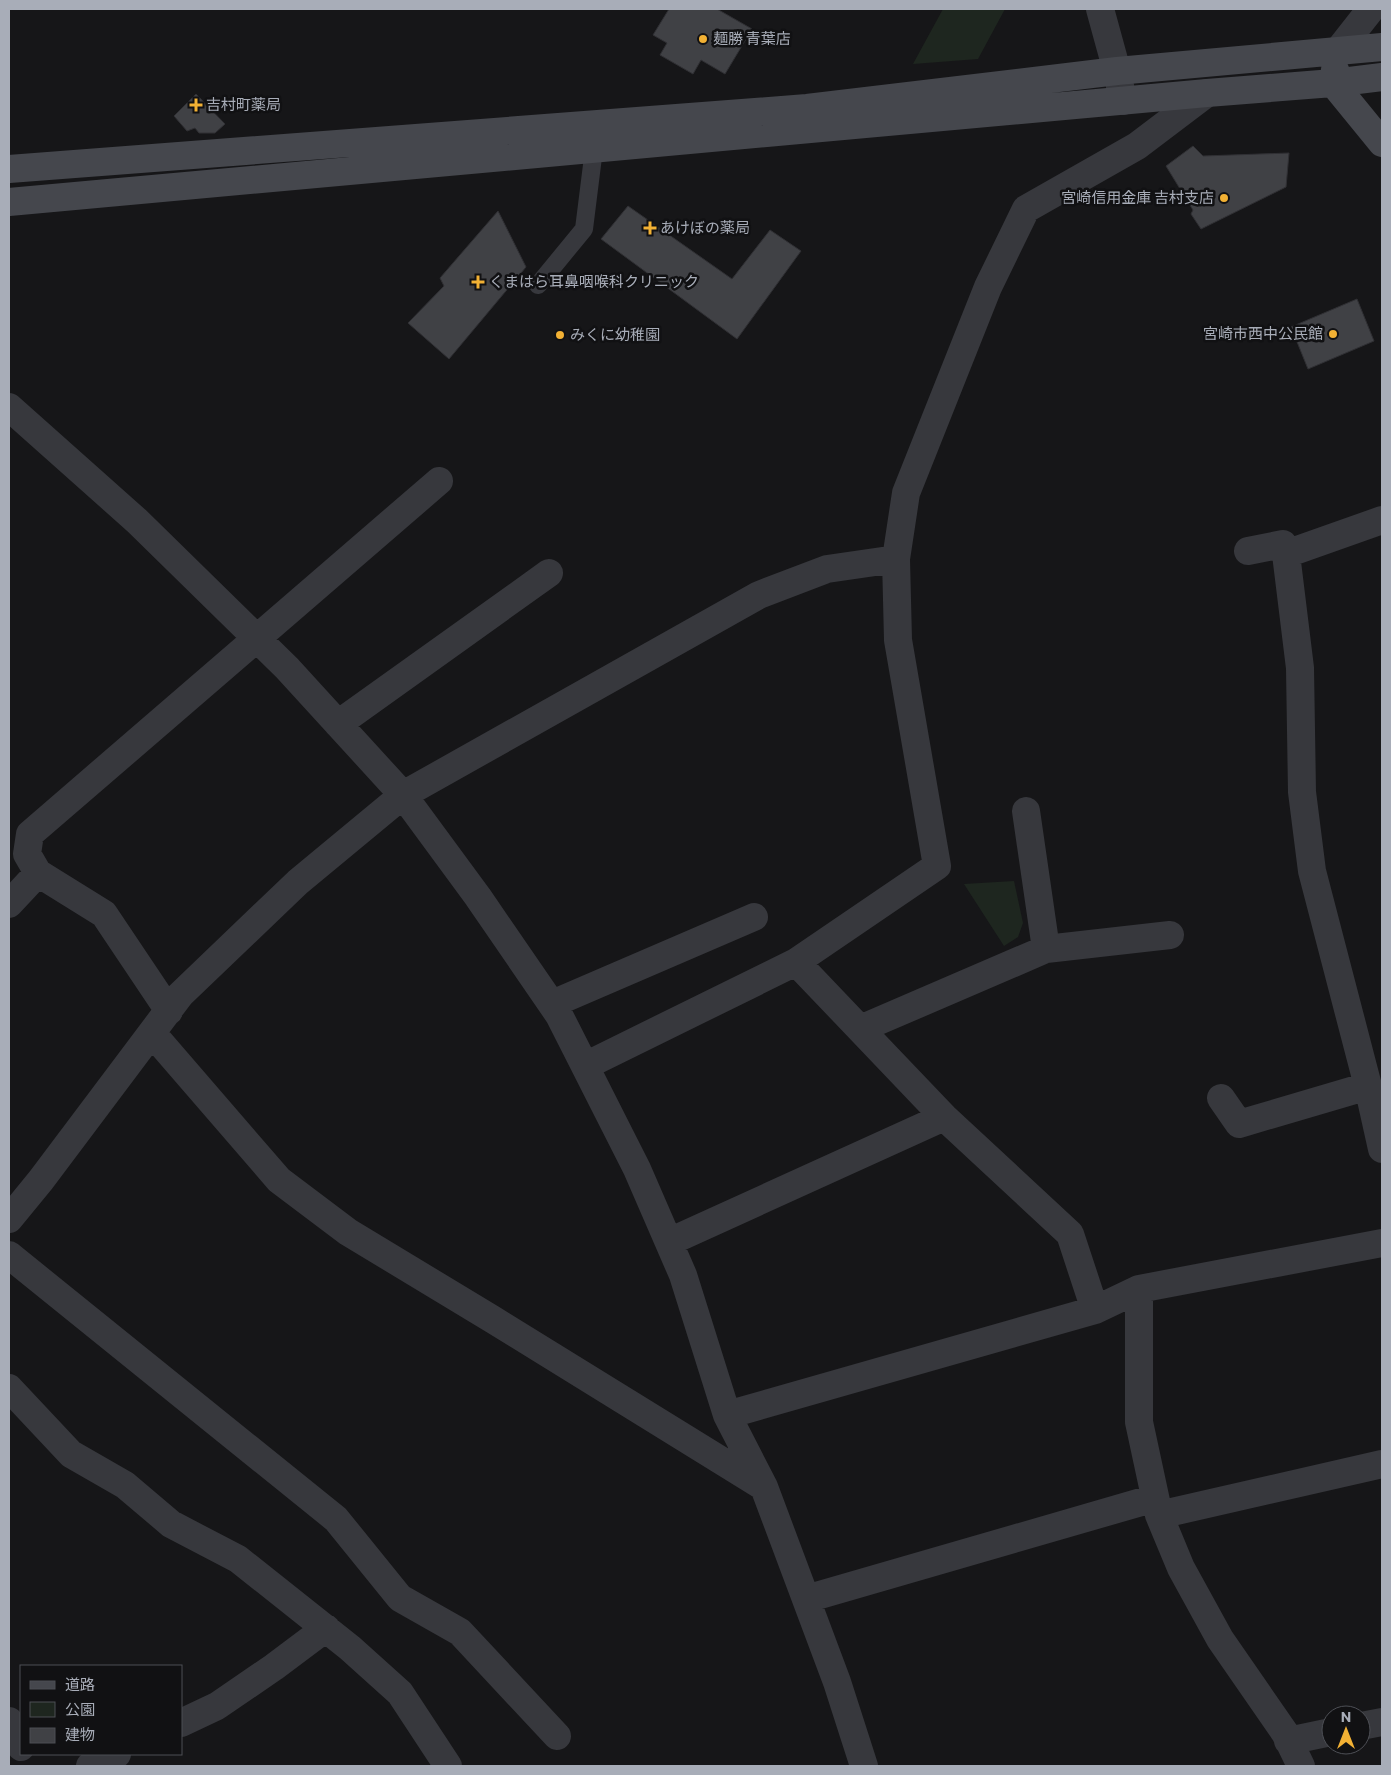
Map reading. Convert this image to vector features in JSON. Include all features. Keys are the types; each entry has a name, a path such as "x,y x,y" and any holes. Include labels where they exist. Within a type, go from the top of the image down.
{"street":[{"path":"1100,9 1123,101"},
{"path":"1371,9 1338,51 1333,83 1382,143"},
{"path":"9,169 807,108 1117,71 1382,47"},
{"path":"9,202 1333,83 1382,77"},
{"path":"585,1066 796,962 937,866 898,640 896,559 906,493 988,287 1026,209 1136,146 1208,93"},
{"path":"10,411 137,521 287,668 338,724 403,796 478,897 559,1015 637,1169 683,1276 727,1415 764,1487 838,1682 864,1766"},
{"path":"169,1010 104,914 38,873 27,854 30,834 439,481"},
{"path":"1286,554 1382,520"},
{"path":"1248,551 1283,544 1286,554 1300,668 1302,792 1312,871 1368,1086 1382,1149"},
{"path":"9,1219 41,1180 180,995 298,882 403,796 759,595 827,569 896,559"},
{"path":"338,724 549,573"},
{"path":"1026,811 1046,950"},
{"path":"9,904 38,873"},
{"path":"552,1004 754,917"},
{"path":"860,1029 1046,950 1170,935"},
{"path":"796,962 944,1117 1070,1234 1094,1310"},
{"path":"152,1033 279,1180 348,1232 764,1487"},
{"path":"1221,1098 1239,1124 1368,1086"},
{"path":"669,1242 944,1117"},
{"path":"727,1415 1094,1310 1139,1289 1382,1243"},
{"path":"9,1256 336,1519 400,1598 460,1632 557,1736"},
{"path":"1139,1289 1139,1422 1157,1506 1181,1568 1220,1640 1288,1741 1301,1766"},
{"path":"9,1388 71,1454 126,1486 171,1524 238,1559 326,1628 400,1693 448,1766"},
{"path":"806,1599 1157,1506 1382,1464"},
{"path":"182,1723 218,1706 326,1628"},
{"path":"9,1721 20,1745"},
{"path":"1288,1741 1321,1734"},
{"path":"90,1766 114,1755"}],"lane":[{"path":"538,285 584,229 594,149"}],"green space":[{"path":"943,9 1005,9 978,59 913,64"},
{"path":"1014,881 1023,923 1018,937 1004,946 964,884"}],"building":[{"name":"麺勝 青葉店","path":"669,9 717,9 752,29 725,74 701,60 693,74 660,55 667,43 653,35"},
{"name":"吉村町薬局","path":"196,94 225,124 215,133 199,133 195,128 187,131 174,116"},
{"name":"宮崎信用金庫 吉村支店","path":"1193,146 1203,156 1289,153 1286,187 1201,229 1191,214 1193,210 1166,166"},
{"path":"628,206 732,279 770,230 801,251 737,339 601,239"},
{"name":"くまはら耳鼻咽喉科クリニック","path":"498,211 526,267 449,359 408,323 444,286 440,278"},
{"name":"宮崎市西中公民館","path":"1357,299 1374,341 1308,369 1291,327"}],"place":[{"name":"麺勝 青葉店","path":"703,39"},
{"name":"吉村町薬局","path":"196,105"},
{"name":"宮崎信用金庫 吉村支店","path":"1224,198"},
{"name":"あけぼの薬局","path":"650,228"},
{"name":"くまはら耳鼻咽喉科クリニック","path":"478,282"},
{"name":"宮崎市西中公民館","path":"1333,334"},
{"name":"みくに幼稚園","path":"560,335"}]}
